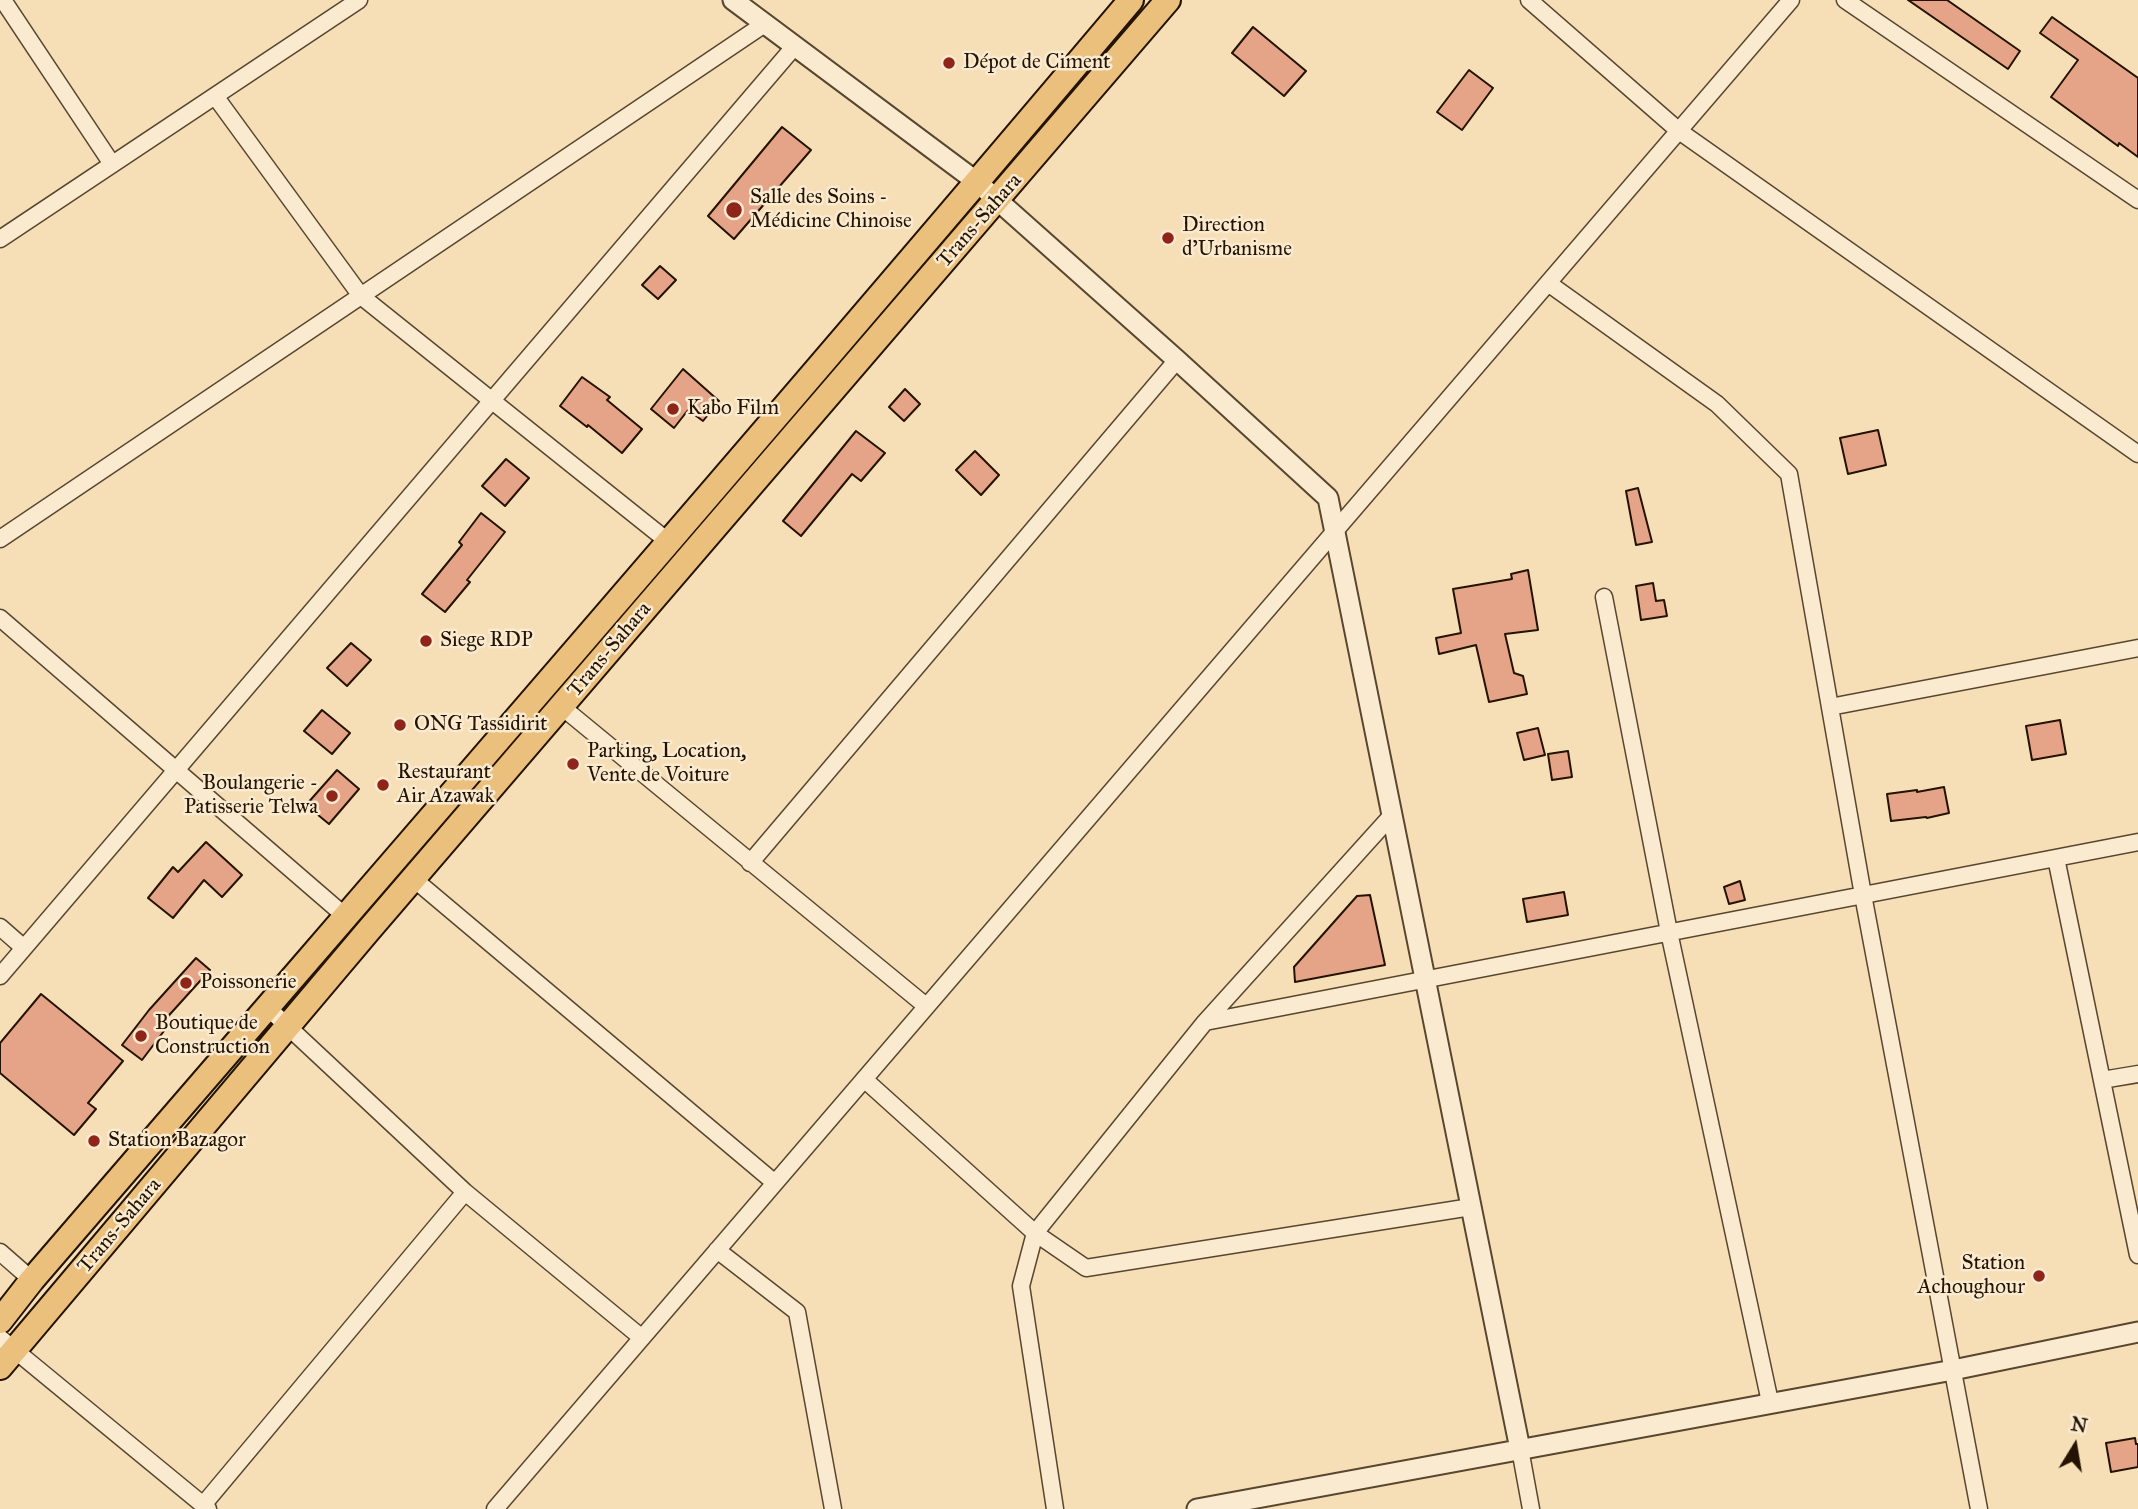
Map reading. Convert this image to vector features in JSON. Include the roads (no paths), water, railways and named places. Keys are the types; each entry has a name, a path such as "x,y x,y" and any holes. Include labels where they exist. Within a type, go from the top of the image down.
{"main road":[{"name":"Trans-Sahara","path":"0,1321 32,1280 345,916 670,543 1130,0"},
{"name":"Trans-Sahara","path":"5,1351 288,1028 693,551 997,202 1168,0"}],"street":[{"path":"3,0 113,164"},
{"path":"0,239 359,0"},
{"path":"733,0 763,25 977,182 1328,498 1531,1509"},
{"path":"1529,0 1679,131 2138,454"},
{"path":"495,1509 1791,0"},
{"path":"1845,0 2138,200"},
{"path":"0,539 763,25"},
{"path":"0,976 794,47"},
{"path":"215,96 361,296 670,543"},
{"path":"1548,283 1717,404 1789,474 1863,895 1979,1509"},
{"path":"750,863 1177,360"},
{"path":"1604,597 1669,932 1770,1402"},
{"path":"0,618 345,916"},
{"path":"1830,708 2138,648"},
{"path":"562,707 926,1006"},
{"path":"1055,1509 1021,1286 1035,1233 1205,1022 1392,815"},
{"path":"1205,1022 2138,842"},
{"path":"2056,858 2138,1255"},
{"path":"415,880 775,1184"},
{"path":"0,927 24,948"},
{"path":"267,1007 465,1192 642,1338"},
{"path":"2102,1080 2138,1074"},
{"path":"864,1079 1035,1233 1086,1268 1471,1207"},
{"path":"5,1351 206,1507 465,1192"},
{"path":"717,1250 797,1312 833,1509"},
{"path":"0,1252 32,1280"},
{"path":"1197,1509 1953,1370 2138,1332"}],"place":[{"name":"Dépot de Ciment","path":"949,63"},
{"name":"Salle des Soins - Médicine Chinoise","path":"734,210"},
{"name":"Direction d'Urbanisme","path":"1168,238"},
{"name":"Kabo Film","path":"673,409"},
{"name":"Siege RDP","path":"426,641"},
{"name":"ONG Tassidirit","path":"400,725"},
{"name":"Parking, Location, Vente de Voiture","path":"573,764"},
{"name":"Restaurant Air Azawak","path":"383,785"},
{"name":"Boulangerie - Patisserie Telwa","path":"332,796"},
{"name":"Poissonerie","path":"186,983"},
{"name":"Boutique de Construction","path":"141,1036"},
{"name":"Station Bazagor","path":"94,1141"},
{"name":"Station Achoughour","path":"2039,1276"}]}
